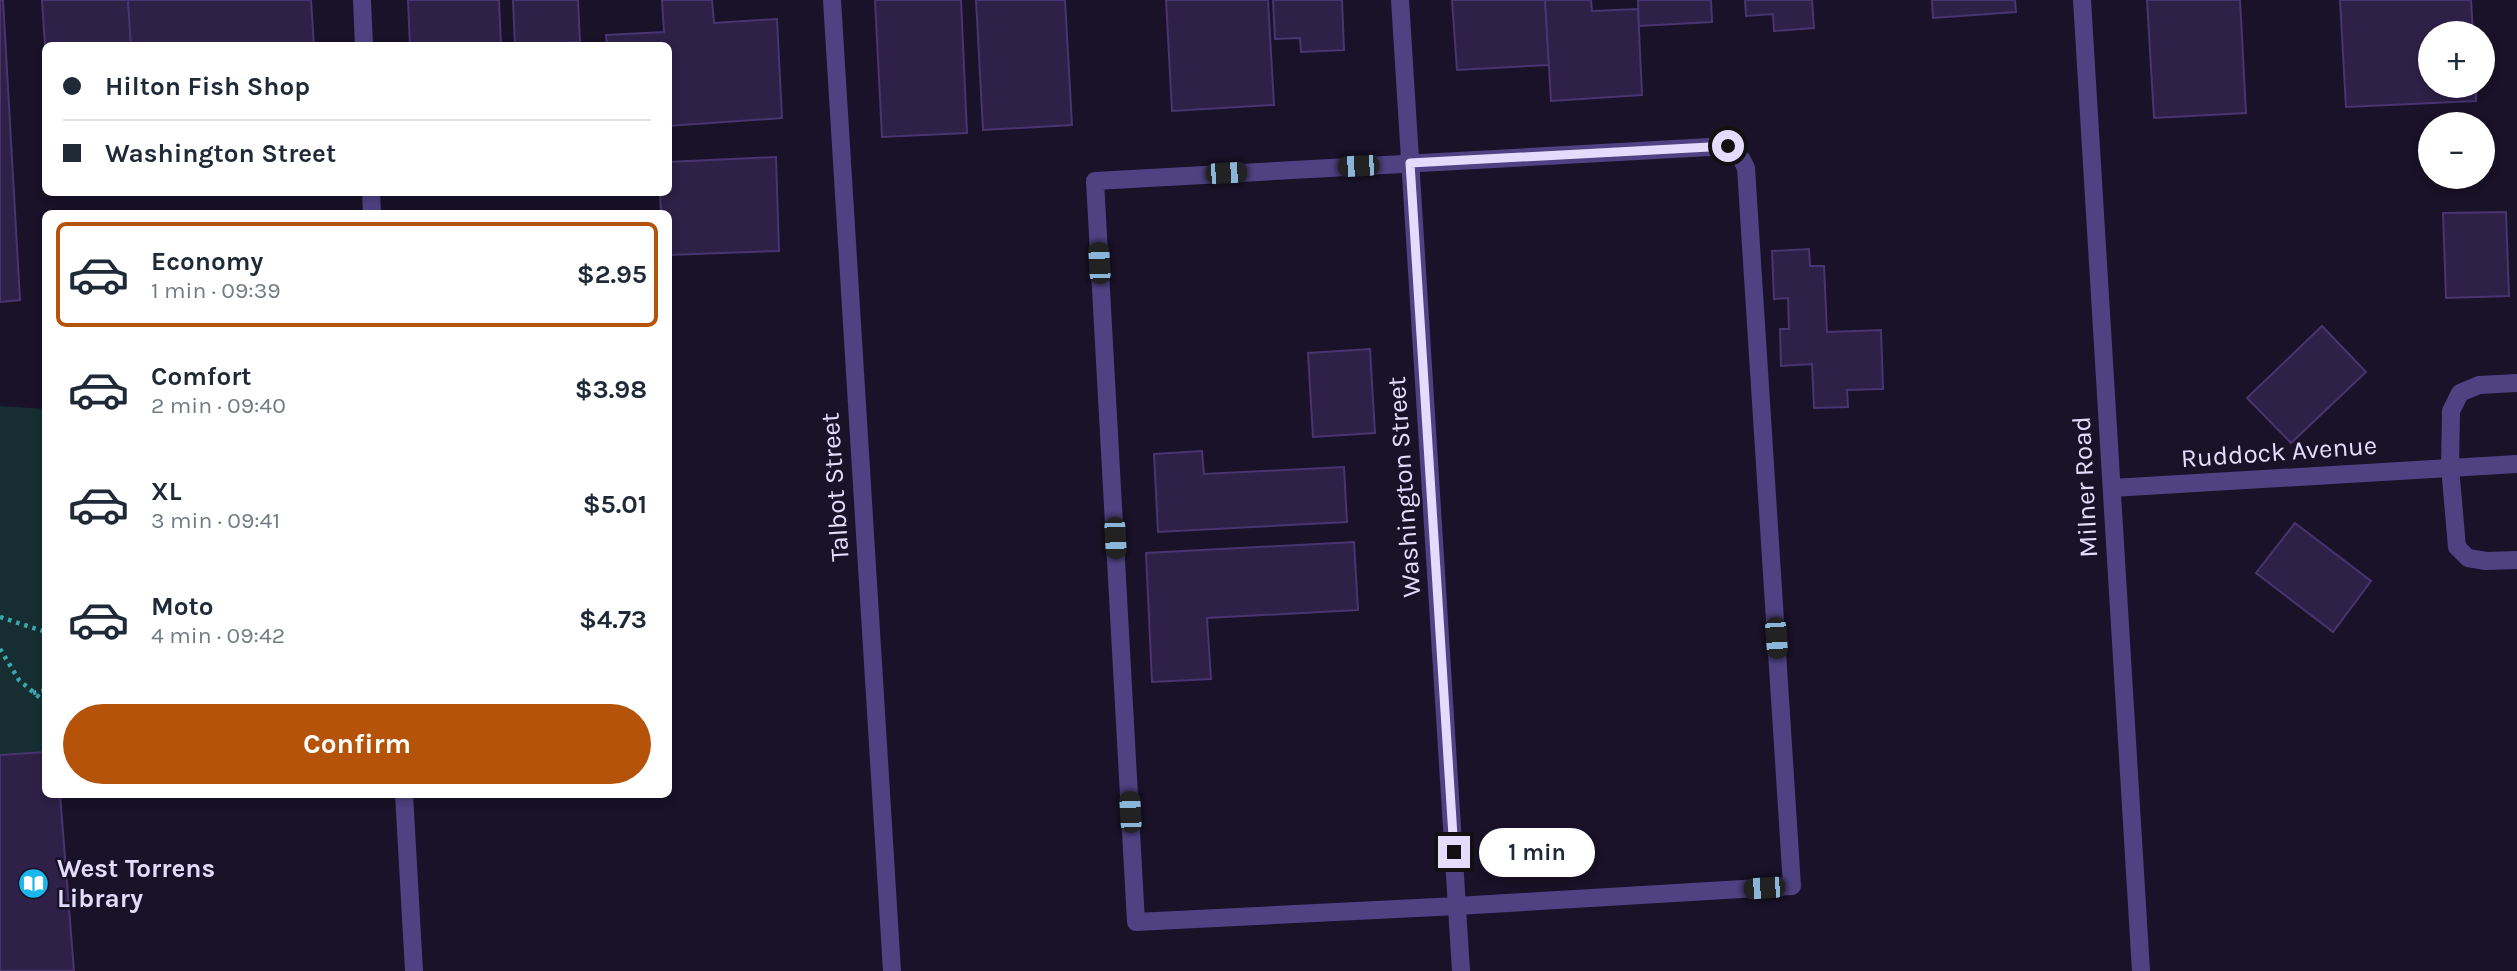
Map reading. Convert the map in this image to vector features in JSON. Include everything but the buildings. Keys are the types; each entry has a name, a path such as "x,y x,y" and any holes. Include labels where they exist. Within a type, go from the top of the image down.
{"street":[{"path":"362,0 364,42"},
{"name":"Talbot Street","path":"832,0 892,971"},
{"name":"Washington Street","path":"1400,0 1461,971"},
{"name":"Milner Road","path":"2082,0 2141,971"},
{"path":"1728,146 1742,160 1746,168 1792,886 1136,922 1095,181 1410,163 1728,146"},
{"path":"2517,383 2479,385 2460,393 2451,411 2450,467 2457,547 2468,558 2486,561 2517,560"},
{"name":"Ruddock Avenue","path":"2112,488 2517,464"},
{"path":"404,798 414,971"}],"path":[{"path":"0,617 42,631"},
{"path":"0,649 19,680 42,700"},
{"path":"33,693 42,691"}],"green space":[{"path":"0,406 42,409 42,752 0,756"}],"place":[{"name":"West Torrens Library","path":"34,883"}],"route":[{"path":"1454,852 1410,163 1728,146"}]}
